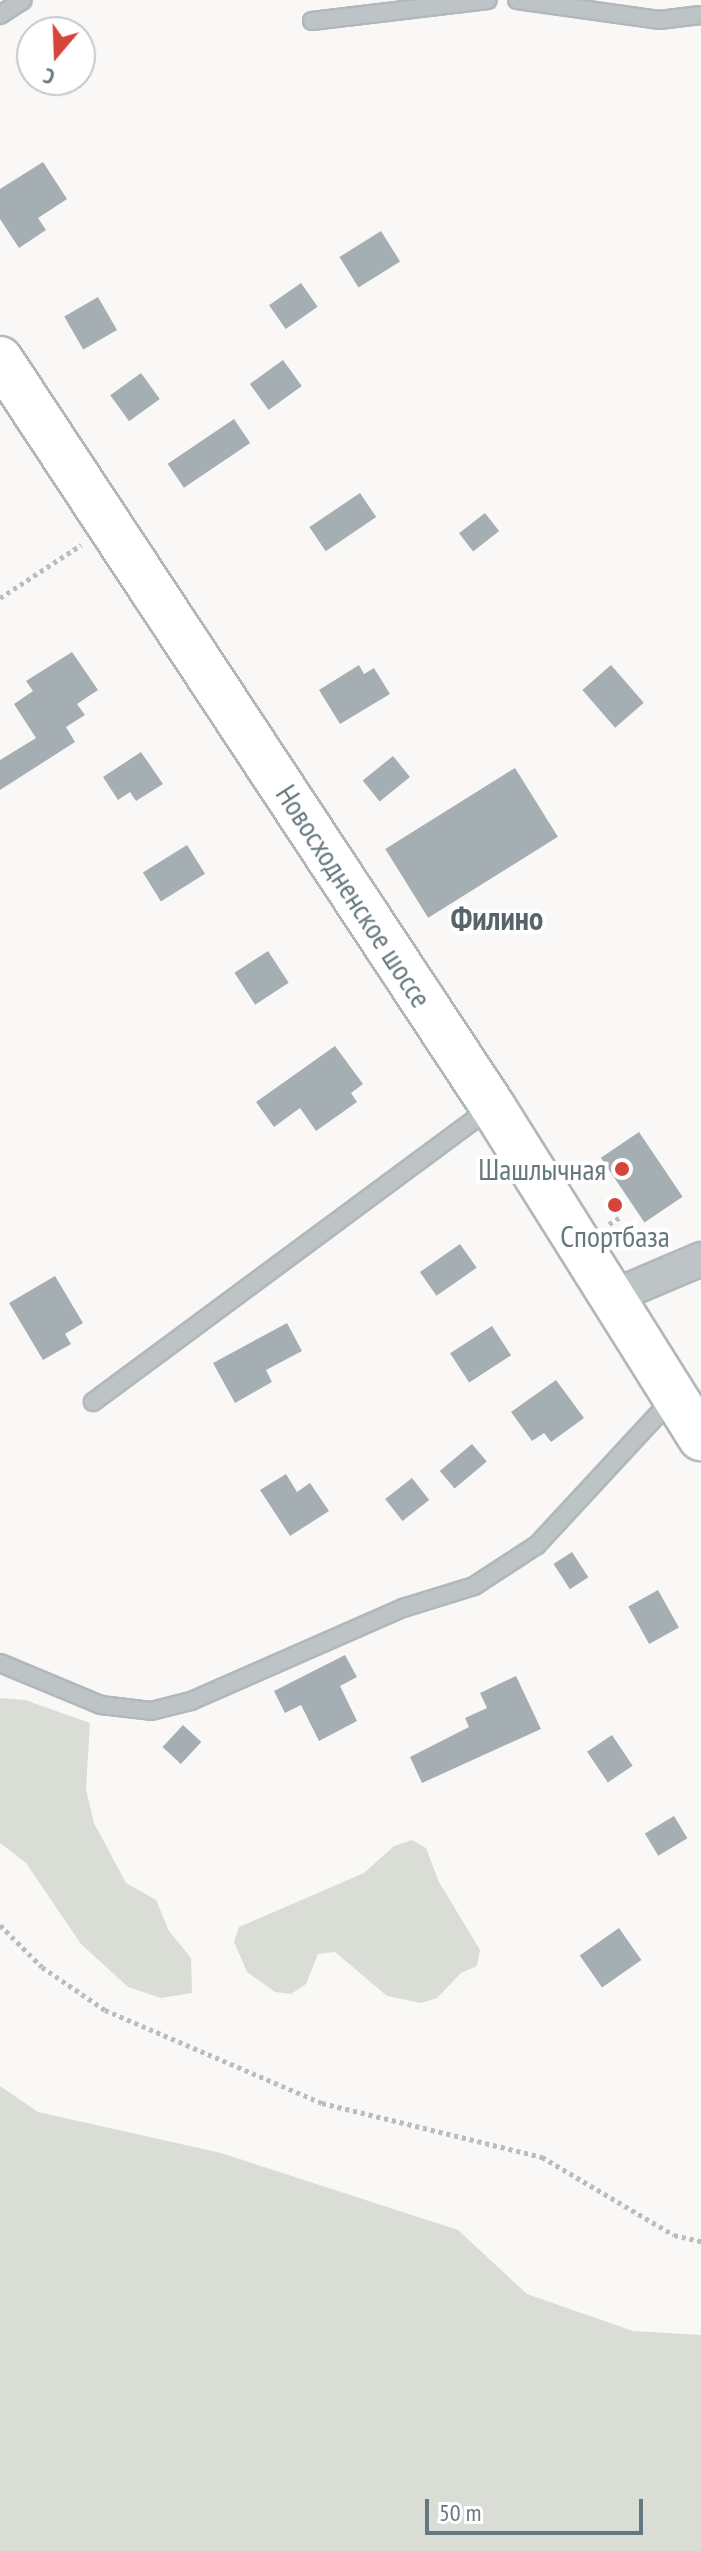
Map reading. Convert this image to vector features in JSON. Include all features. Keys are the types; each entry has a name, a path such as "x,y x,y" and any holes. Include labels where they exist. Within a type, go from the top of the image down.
{"main road":[{"name":"Новосходненское шоссе","path":"0,359 493,1107 701,1438"}],"street":[{"path":"612,1297 701,1259"}],"lane":[{"path":"0,15 23,0"},
{"path":"312,21 488,0"},
{"path":"517,0 659,20 701,15"},
{"path":"93,1402 493,1107"},
{"path":"0,1663 101,1705 151,1711 191,1701 403,1608 474,1586 537,1545 675,1396"}],"path":[{"path":"0,598 92,538"},
{"path":"605,1226 622,1216"},
{"path":"0,1925 42,1967 105,2010 322,2103 542,2157 674,2235 701,2241"}],"shaded area":[{"path":"0,1698 25,1700 90,1723 86,1789 94,1823 126,1883 156,1900 169,1931 191,1958 192,1993 161,1998 128,1987 81,1944 26,1863 0,1843"},
{"path":"412,1840 426,1848 439,1882 480,1950 477,1966 461,1973 437,1998 421,2003 387,1996 335,1952 318,1954 306,1984 291,1994 275,1992 247,1972 234,1942 239,1927 364,1873 394,1846"},
{"path":"0,2086 38,2112 221,2153 458,2230 527,2294 633,2331 701,2335 701,2551 0,2551"}],"building":[{"path":"43,162 67,199 38,218 46,230 19,248 0,219 0,189"},
{"path":"381,231 400,262 359,287 339,257"},
{"path":"301,283 318,307 286,329 269,305"},
{"path":"98,297 117,330 83,349 64,316"},
{"path":"283,360 302,386 269,410 250,384"},
{"path":"141,373 160,399 129,421 110,395"},
{"path":"234,419 250,443 184,488 168,464"},
{"path":"360,493 376,517 326,551 309,527"},
{"path":"485,513 499,531 473,551 459,533"},
{"path":"72,652 98,690 77,704 85,715 66,727 75,742 0,790 0,760 36,738 14,704 33,691 26,681"},
{"path":"359,665 364,674 374,668 390,694 340,724 319,690"},
{"path":"611,665 644,703 615,728 582,690"},
{"path":"141,752 163,784 136,801 130,792 118,800 103,777"},
{"path":"393,756 410,777 380,802 363,781"},
{"path":"515,768 558,837 428,918 385,849"},
{"path":"187,845 205,874 161,901 143,873"},
{"path":"268,951 289,983 255,1005 234,973"},
{"path":"335,1046 363,1084 351,1093 357,1102 316,1131 300,1108 274,1127 256,1102"},
{"path":"639,1132 683,1197 644,1222 601,1158"},
{"path":"460,1244 477,1268 436,1296 420,1272"},
{"path":"55,1276 83,1323 65,1334 71,1344 43,1360 9,1303"},
{"path":"287,1323 302,1351 266,1370 272,1382 235,1403 213,1363"},
{"path":"492,1326 511,1355 469,1383 450,1353"},
{"path":"556,1380 584,1418 551,1442 544,1433 532,1441 511,1412"},
{"path":"472,1444 487,1462 455,1489 440,1471"},
{"path":"286,1474 297,1492 310,1483 329,1511 290,1536 260,1490"},
{"path":"412,1478 429,1500 402,1521 385,1499"},
{"path":"572,1552 588,1577 570,1589 554,1564"},
{"path":"658,1590 679,1628 649,1644 628,1606"},
{"path":"345,1655 357,1677 340,1686 357,1721 319,1741 301,1705 285,1713 274,1691"},
{"path":"516,1676 541,1729 422,1783 410,1757 469,1727 465,1718 487,1708 480,1693"},
{"path":"183,1725 201,1742 181,1764 163,1747"},
{"path":"612,1735 633,1766 608,1782 587,1752"},
{"path":"674,1816 687,1838 658,1856 645,1834"},
{"path":"619,1928 641,1960 602,1987 580,1956"}],"place":[{"name":"Шашлычная","path":"622,1169"},
{"name":"Спортбаза","path":"615,1205"}],"district":[{"name":"Филино","path":"497,918"}]}
